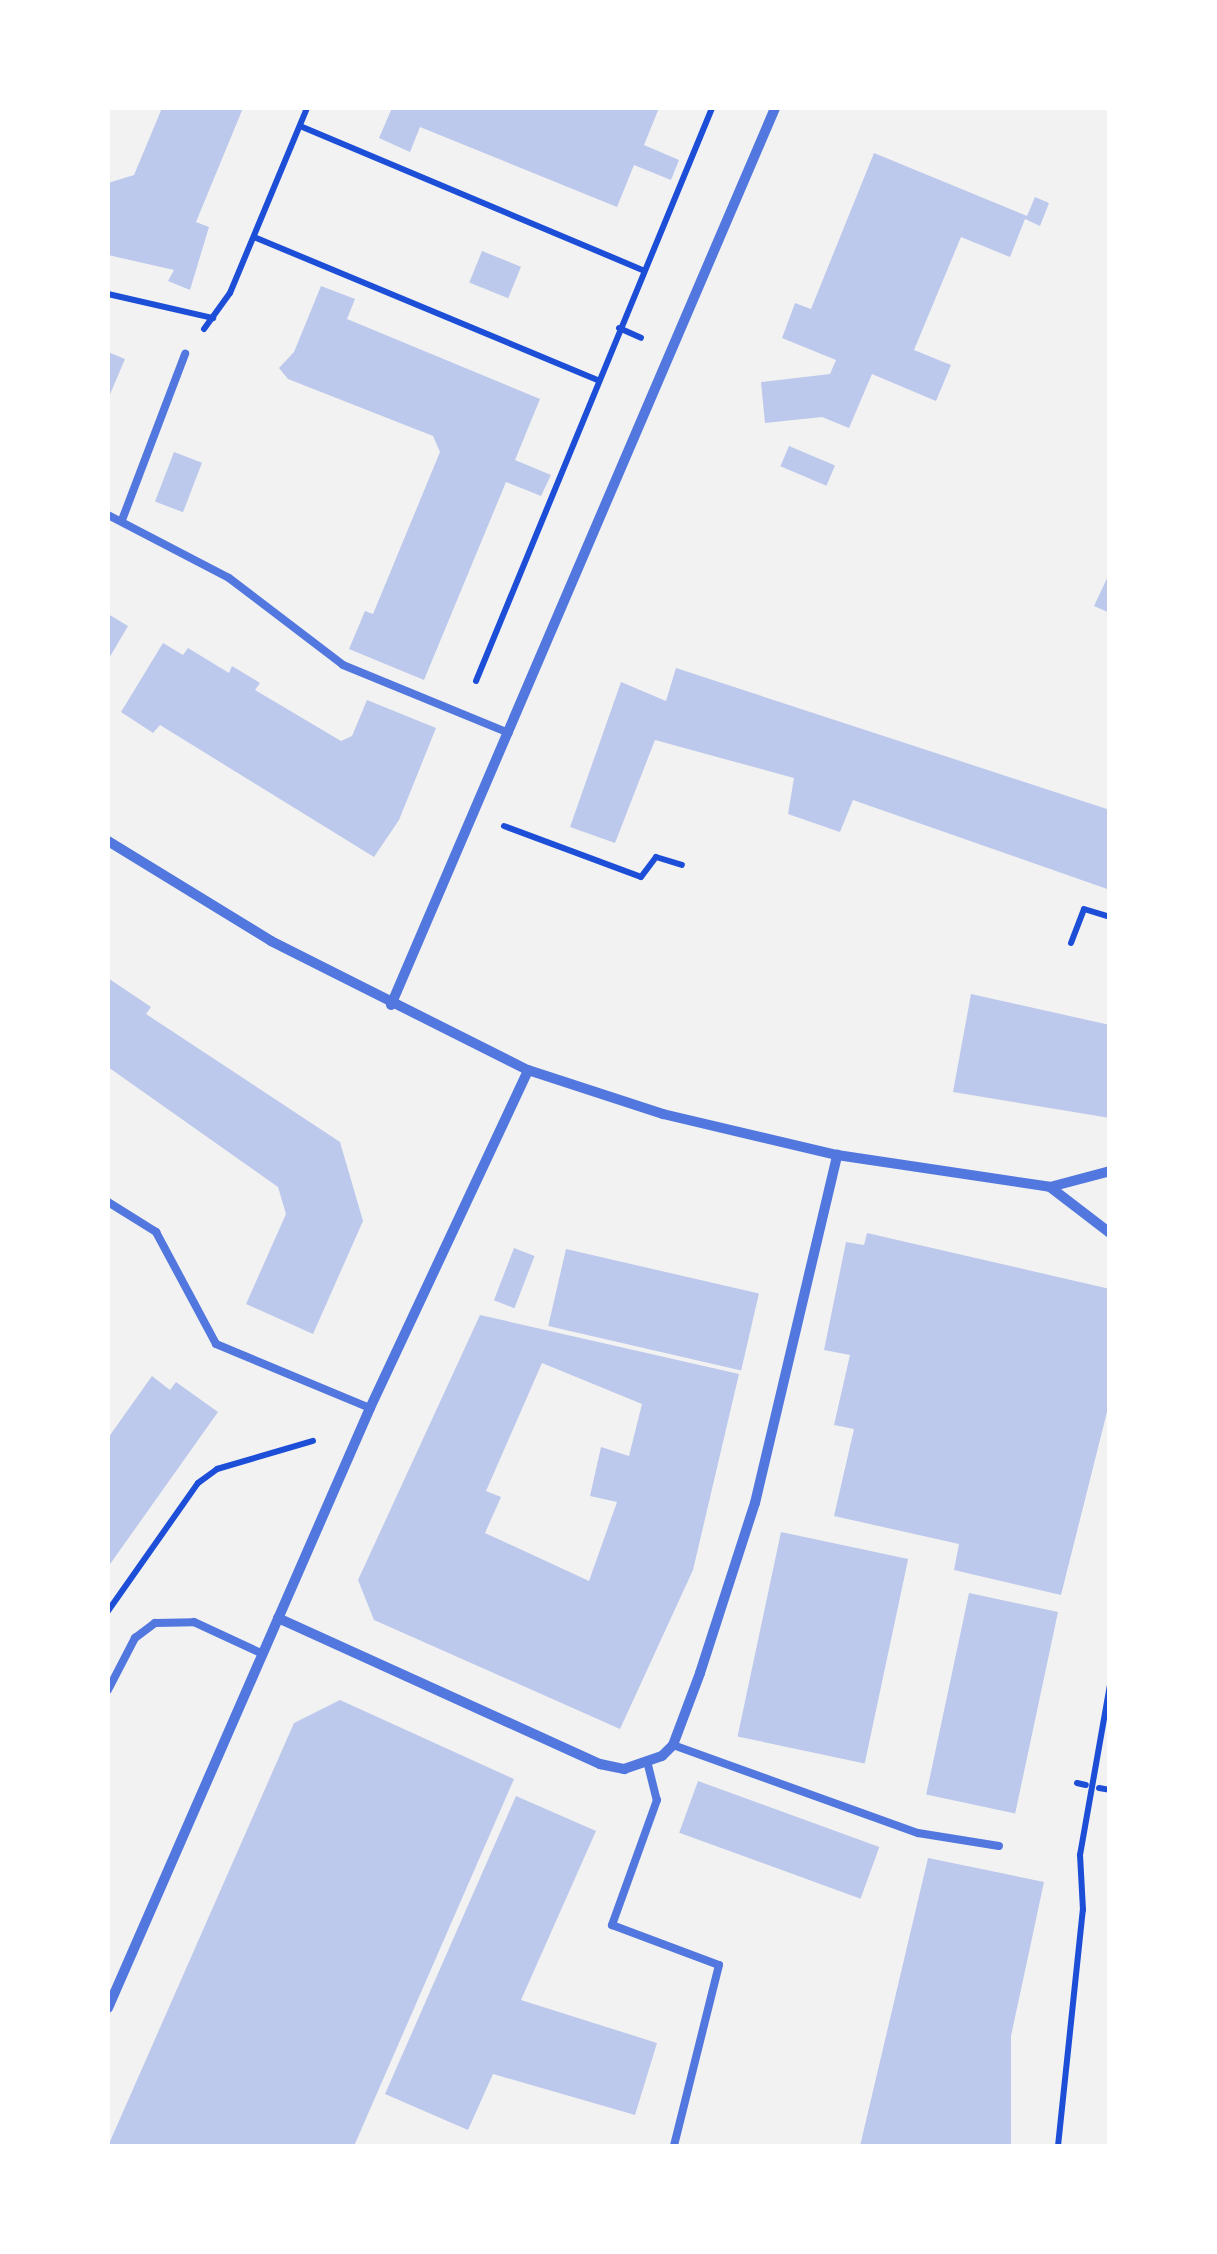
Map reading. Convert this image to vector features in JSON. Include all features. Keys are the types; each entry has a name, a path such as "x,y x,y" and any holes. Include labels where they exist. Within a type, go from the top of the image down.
{"street":[{"path":"391,1005 775,108"},
{"path":"108,840 270,941 391,1005 528,1070 698,1124 837,1155 1050,1187 1110,1171"},
{"path":"108,2008 370,1408 528,1070"},
{"path":"278,1618 600,1764 648,1765 673,1745 755,1503 837,1155"},
{"path":"1050,1187 1110,1233"}],"lane":[{"path":"122,520 185,354"},
{"path":"108,516 229,578 342,665 508,733"},
{"path":"108,1202 156,1232 216,1344 370,1408"},
{"path":"108,1690 134,1638 155,1622 194,1622 263,1654"},
{"path":"673,1745 918,1834 999,1846"},
{"path":"648,1765 656,1800 612,1926 719,1965 674,2146"}],"path":[{"path":"185,354 213,318 254,238 307,108"},
{"path":"462,715 712,108"},
{"path":"300,126 643,270"},
{"path":"254,238 597,380"},
{"path":"108,294 213,318"},
{"path":"619,328 647,340"},
{"path":"474,815 641,877 656,857 682,865"},
{"path":"1071,943 1084,908 1110,916"},
{"path":"108,1611 198,1482 217,1469 314,1442"},
{"path":"1058,2146 1082,1910 1080,1854 1110,1684"},
{"path":"1099,1788 1110,1790"}],"building":[{"path":"162,108 243,108 196,222 209,227 190,290 168,281 174,270 108,255 108,183 134,175"},
{"path":"392,108 659,108 644,145 679,160 671,180 634,165 617,207 420,127 410,152 379,138"},
{"path":"874,153 1027,216 1035,197 1049,203 1040,226 1025,219 1010,257 961,237 914,350 951,365 936,401 872,374 849,428 822,417 765,423 761,382 830,374 836,360 782,338 795,303 811,309"},
{"path":"482,251 521,267 508,298 469,283"},
{"path":"321,286 355,299 347,319 540,399 515,460 551,475 541,496 506,482 424,680 349,649 365,611 373,614 440,452 433,436 288,379 279,368 294,352"},
{"path":"108,352 125,359 108,399"},
{"path":"789,446 835,466 826,486 780,466"},
{"path":"174,452 202,463 183,512 155,501"},
{"path":"1110,572 1110,613 1094,606"},
{"path":"108,614 128,626 108,660"},
{"path":"163,643 183,655 188,648 229,673 232,666 260,683 255,690 341,741 352,736 367,700 436,728 399,820 374,857 160,725 153,733 121,712"},
{"path":"676,668 1110,810 1110,890 853,800 840,832 788,814 794,778 655,740 615,843 570,827 621,682 666,701"},
{"path":"108,978 151,1007 146,1014 340,1142 363,1221 313,1334 246,1304 286,1214 278,1187 108,1067"},
{"path":"971,994 1110,1025 1110,1118 953,1092"},
{"path":"867,1233 1110,1289 1110,1400 1061,1595 954,1570 959,1544 834,1516 854,1429 834,1425 850,1355 824,1350 846,1242 864,1245"},
{"path":"514,1248 535,1256 514,1308 494,1300"},
{"path":"566,1249 759,1294 741,1371 548,1326"},
{"path":"480,1315 739,1374 693,1570 620,1729 374,1620 358,1580","holes":["542,1363 642,1404 629,1456 601,1447 590,1496 617,1502 589,1581 485,1533 501,1497 486,1491"]},
{"path":"152,1376 170,1390 176,1382 218,1412 108,1567 108,1438"},
{"path":"781,1532 908,1559 865,1763 738,1736"},
{"path":"969,1593 1058,1612 1015,1813 926,1794"},
{"path":"340,1700 514,1779 354,2146 108,2146 294,1723"},
{"path":"698,1781 879,1847 861,1899 679,1833"},
{"path":"516,1796 596,1831 521,2000 657,2043 635,2115 493,2074 468,2130 385,2094"},
{"path":"928,1858 1044,1882 1011,2036 1011,2146 860,2146"}]}
